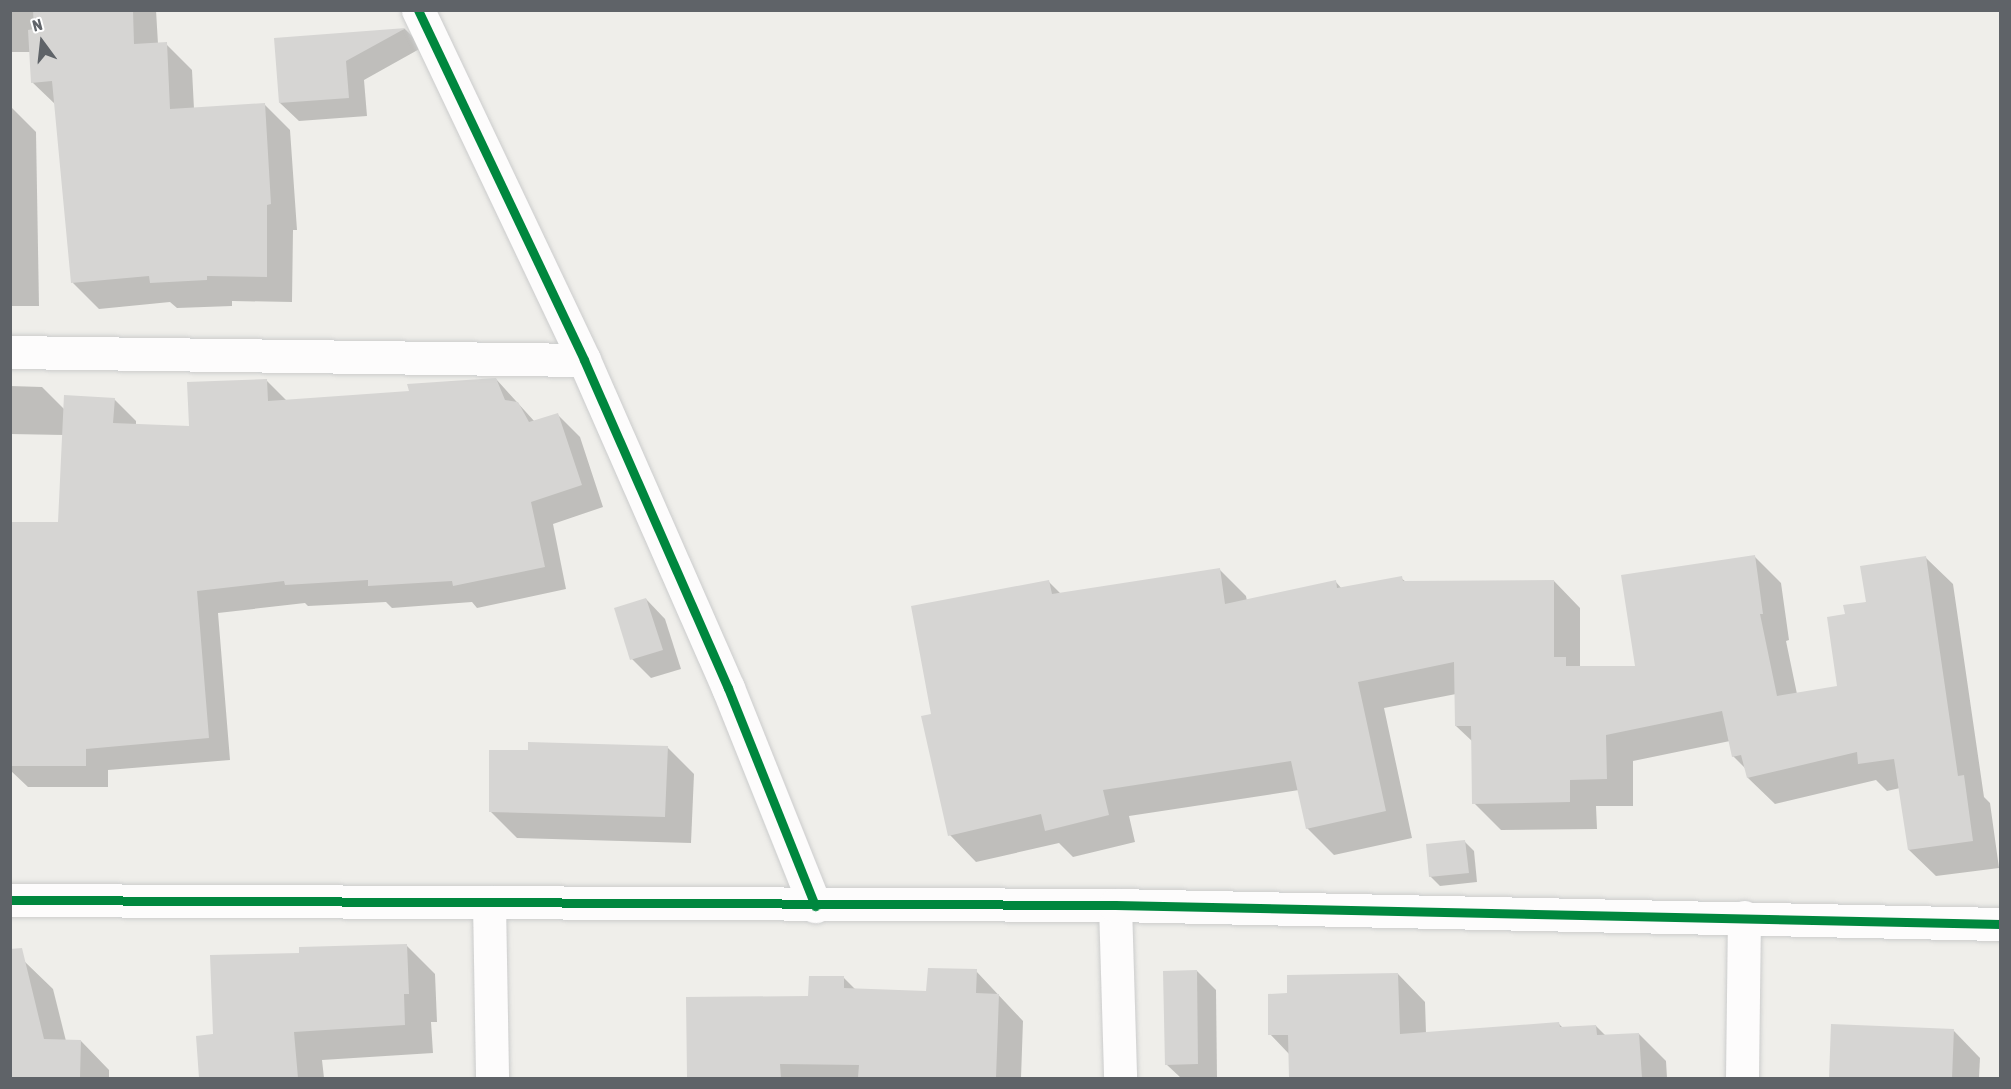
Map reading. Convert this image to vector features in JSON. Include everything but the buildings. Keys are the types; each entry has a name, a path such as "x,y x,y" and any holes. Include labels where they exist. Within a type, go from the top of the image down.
{"street":[{"path":"418,10 584,360 728,688 815,906"},
{"path":"10,352 584,360"},
{"path":"10,900 815,906 1115,905 2001,924"},
{"path":"489,902 492,1078"},
{"path":"1115,905 1120,1078"},
{"path":"1742,1078 1744,917"}],"cycle path":[{"path":"418,10 584,360 728,688 815,906"},
{"path":"10,900 1115,905 2000,924"}]}
